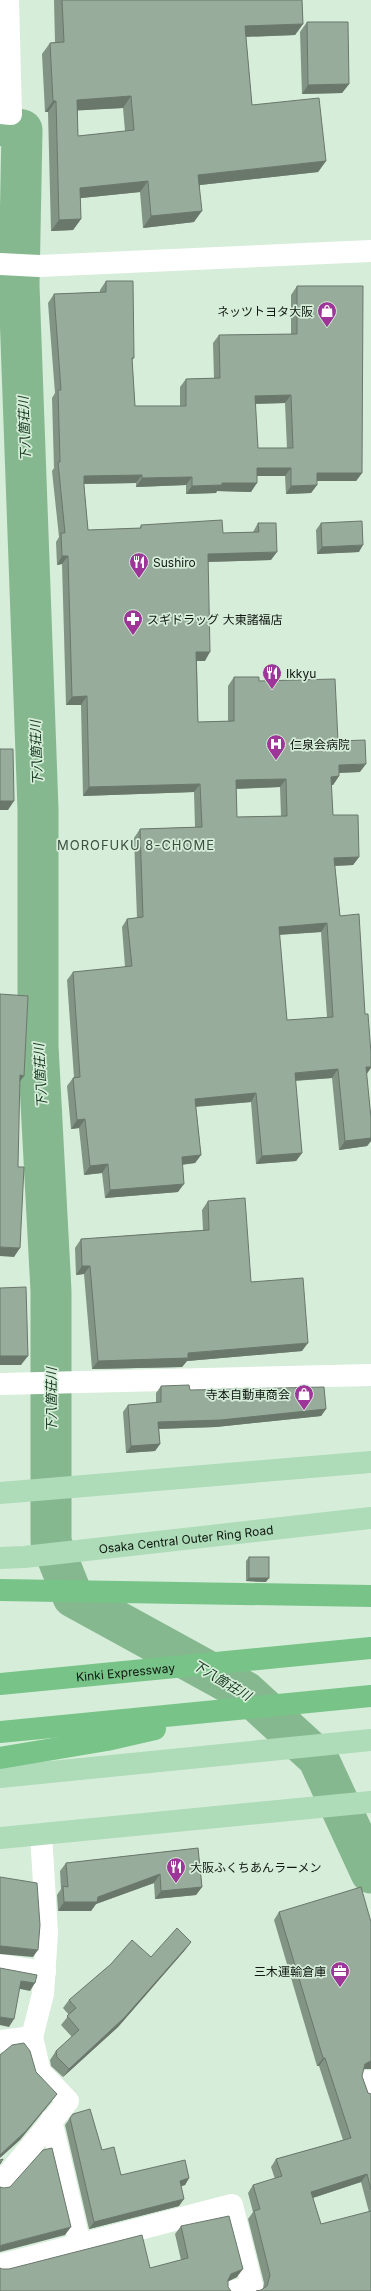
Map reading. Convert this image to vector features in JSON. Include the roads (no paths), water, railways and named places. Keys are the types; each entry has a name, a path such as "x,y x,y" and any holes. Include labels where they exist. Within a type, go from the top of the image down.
{"highway":[{"path":"0,1590 371,1596"},
{"name":"Kinki Expressway","path":"0,1684 371,1648"},
{"path":"0,1732 371,1696"},
{"path":"0,1758 107,1740 236,1710"}],"main road":[{"path":"6,1492 84,1484 371,1462"},
{"name":"Osaka Central Outer Ring Road","path":"0,1558 24,1557 371,1518"},
{"path":"0,1777 371,1740"},
{"path":"0,1838 366,1802"}],"street":[{"path":"0,113 12,114 8,0"},
{"path":"1,264 39,266 371,251"},
{"path":"0,1384 30,1385 371,1375"},
{"path":"0,2184 68,2101 40,2072 32,2036 43,1994 47,1933 41,1834"},
{"path":"0,1965 44,1972"},
{"path":"0,2041 32,2036"},
{"path":"51,2120 80,2245"},
{"path":"0,2265 232,2205 252,2286 234,2291"}],"waterway":[{"name":"下八箇荘川","path":"0,125 22,130 19,285 38,809 38,1046 51,1291 51,1542 73,1597 246,1692 318,1758 371,1873"}],"place":[{"name":"ネッツトヨタ大阪","path":"327,328"},
{"name":"Sushiro","path":"139,579"},
{"name":"スギドラッグ 大東諸福店","path":"133,636"},
{"name":"Ikkyu","path":"272,690"},
{"name":"仁泉会病院","path":"276,761"},
{"name":"寺本自動車商会","path":"304,1411"},
{"name":"大阪ふくちあんラーメン","path":"176,1884"},
{"name":"三木運輸倉庫","path":"340,1988"}],"district":[{"name":"MOROFUKU 8-CHOME","path":"136,845"}]}
